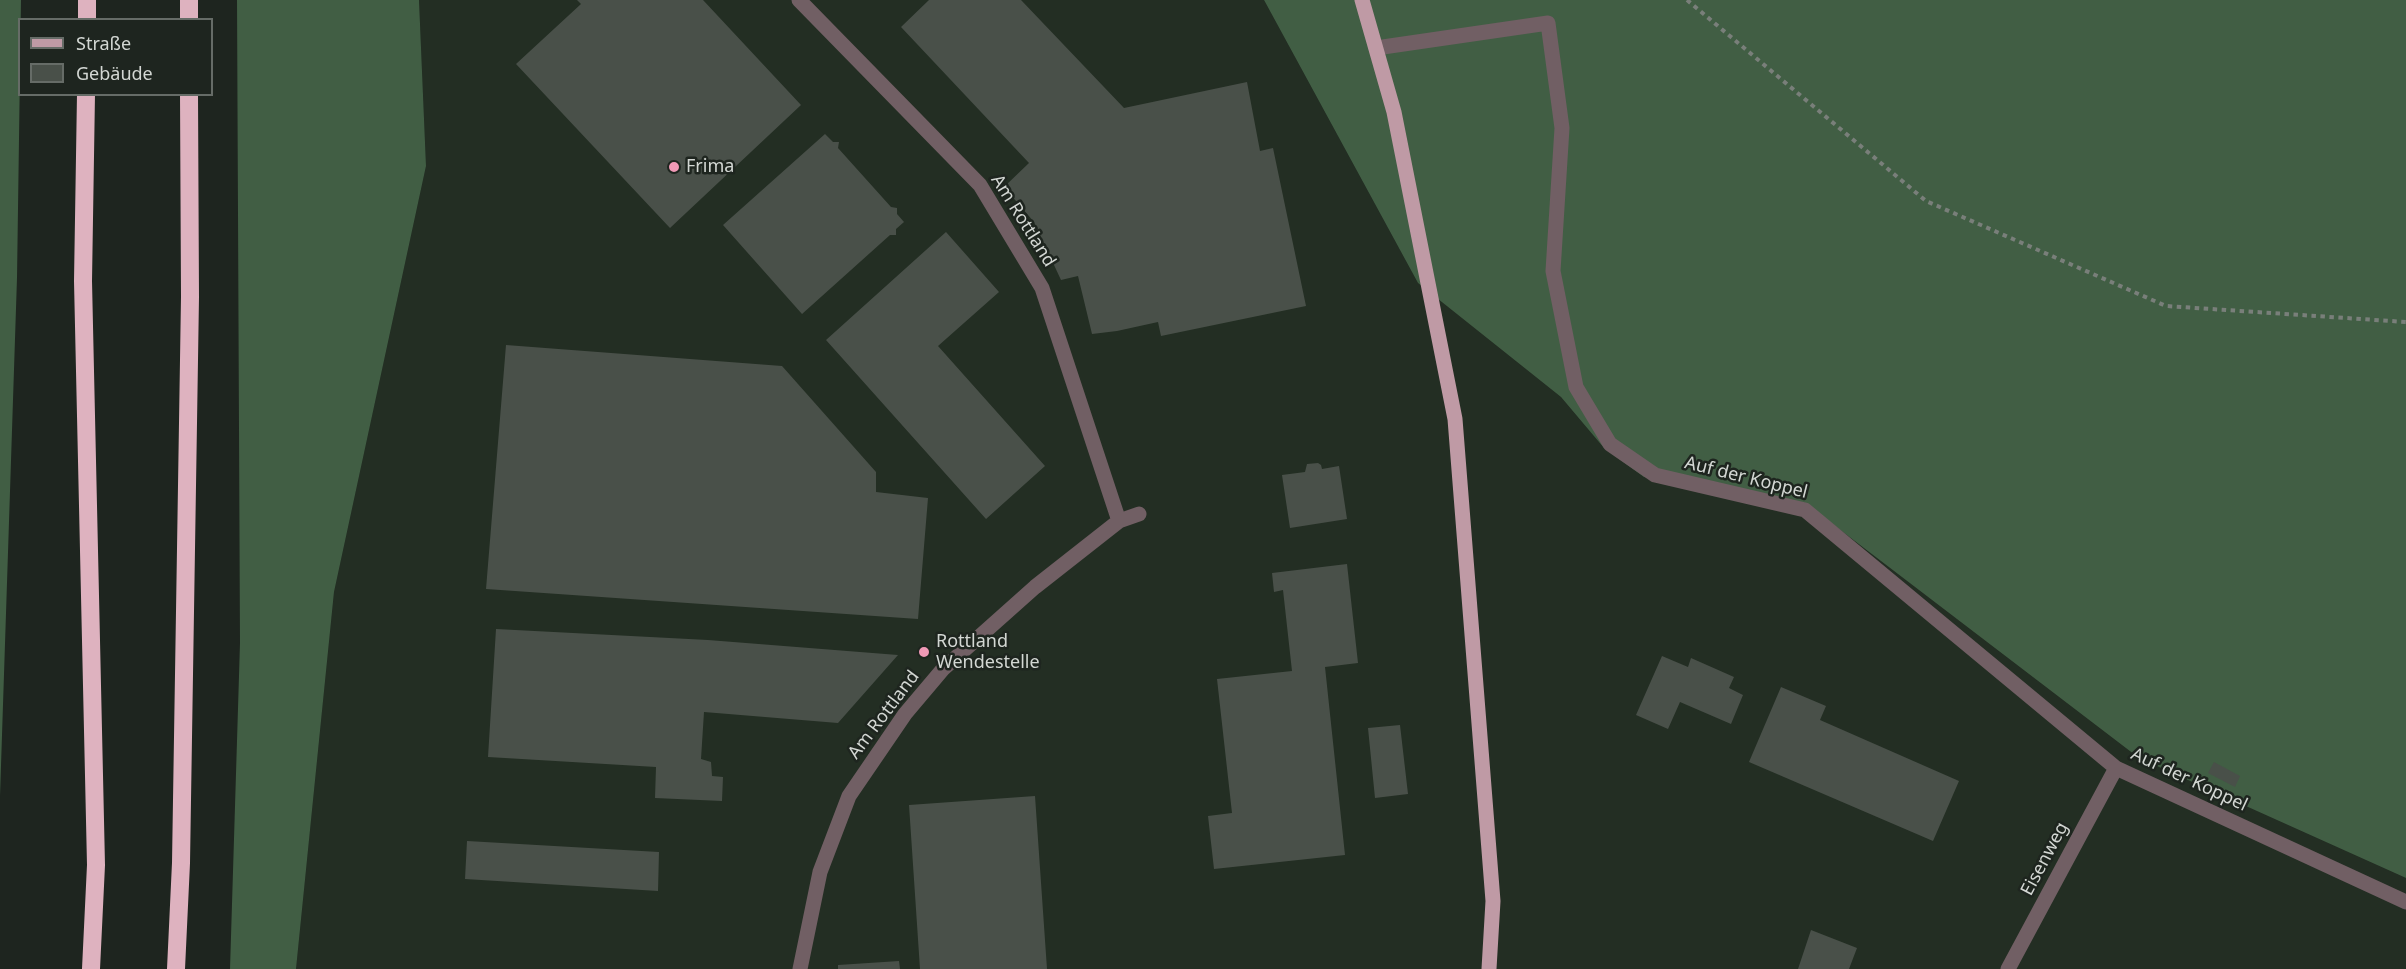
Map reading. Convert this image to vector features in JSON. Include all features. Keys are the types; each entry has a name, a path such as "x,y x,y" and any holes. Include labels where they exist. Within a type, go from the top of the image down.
{"highway":[{"path":"87,0 87,18"},
{"path":"189,0 189,18"},
{"path":"86,96 82,281 96,865 91,969"},
{"path":"176,969 182,839 190,297 189,96"}],"main road":[{"path":"1362,0 1394,112 1455,418 1493,901 1489,969"}],"street":[{"name":"Am Rottland","path":"799,0 980,185 1042,288 1119,521"},
{"name":"Auf der Koppel","path":"1376,48 1548,23 1562,128 1553,271 1576,387 1610,444 1655,476 1805,510 2116,768 2406,902"},
{"name":"Am Rottland","path":"800,969 820,872 849,796 905,714 952,662 1035,587 1119,521 1140,514"},
{"name":"Eisenweg","path":"2008,969 2116,768"}],"path":[{"path":"1687,0 1926,201 2166,306 2406,322"}],"shaded area":[{"path":"419,0 1264,0 1418,283 1561,397 1604,448 1805,503 2139,758 2406,878 2406,969 296,969 334,592 426,166"}],"green space":[{"path":"0,0 21,0 21,18 18,18 20,96 17,278 0,796"},
{"path":"237,0 419,0 426,166 334,592 296,969 230,969 240,643"},
{"path":"1264,0 2406,0 2406,878 2139,758 1805,503 1644,477 1604,448 1561,397 1418,283"}],"building":[{"name":"Frima","path":"577,0 703,0 801,105 670,228 516,64 581,4"},
{"path":"929,0 1021,0 1124,108 1247,82 1260,151 1273,148 1306,306 1161,336 1158,322 1092,334 1078,276 1061,280 1034,222 1004,187 1029,163 901,27"},
{"path":"825,134 833,142 839,142 838,148 891,207 897,208 897,214 904,222 896,229 896,235 890,235 802,314 723,225"},
{"path":"946,232 999,292 938,346 1045,466 986,519 826,340"},
{"path":"506,345 782,366 876,472 876,492 928,498 918,619 486,589"},
{"path":"1318,463 1322,469 1339,466 1347,519 1290,528 1282,475 1305,472 1307,464"},
{"path":"1347,564 1358,663 1325,667 1345,855 1214,869 1208,816 1232,813 1217,679 1292,671 1283,590 1274,592 1272,573"},
{"path":"496,629 708,640 898,655 838,723 704,712 701,759 711,762 712,776 723,777 722,801 655,798 656,767 488,757"},
{"path":"1662,656 1688,667 1691,658 1734,677 1729,688 1743,695 1731,724 1680,702 1668,729 1636,715"},
{"path":"1781,687 1826,706 1820,720 1959,781 1933,841 1749,762"},
{"path":"1400,725 1408,794 1375,798 1368,728"},
{"path":"2214,762 2240,776 2235,787 2208,773"},
{"path":"1035,796 1047,969 920,969 909,805"},
{"path":"467,841 659,852 658,891 465,879"},
{"path":"1811,930 1857,948 1849,969 1798,969"},
{"path":"899,961 900,969 838,969 838,965"}],"place":[{"name":"Frima","path":"674,167"},
{"name":"Rottland Wendestelle","path":"924,652"}]}
